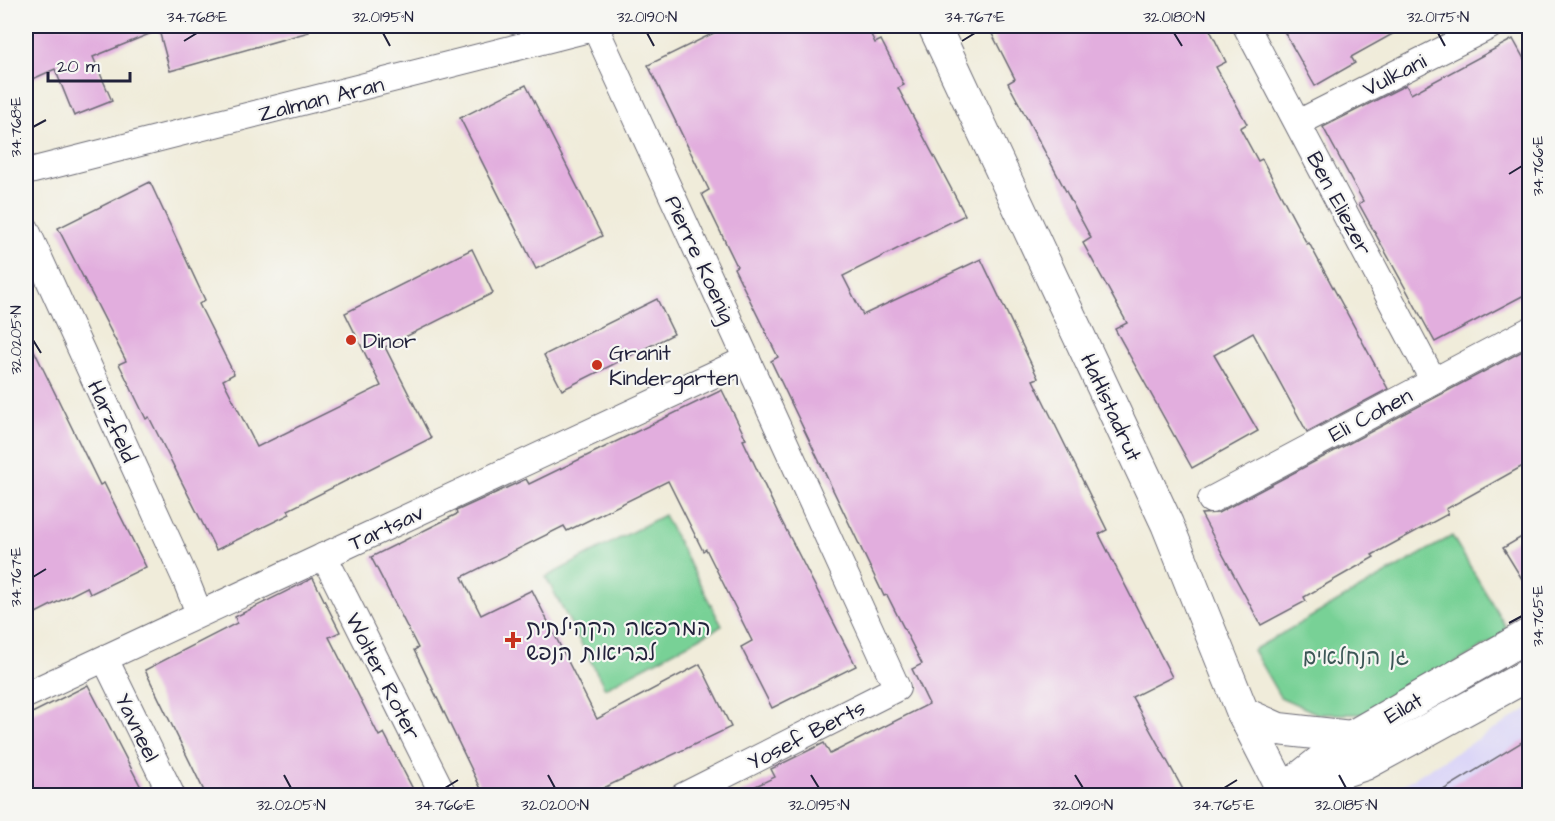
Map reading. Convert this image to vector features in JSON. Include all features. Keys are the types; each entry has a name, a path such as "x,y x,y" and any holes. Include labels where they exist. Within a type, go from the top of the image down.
{"street":[{"name":"Zalman Aran","path":"31,174 598,26"},
{"name":"Pierre Koenig","path":"598,26 897,688"},
{"name":"HaHistadrut","path":"934,26 1167,524 1243,713 1279,793"},
{"name":"Ben Eliezer","path":"1246,26 1433,380"},
{"name":"Vulkani","path":"1298,123 1490,26"},
{"name":"Harzfeld","path":"26,229 185,578 199,614"},
{"name":"Eli Cohen","path":"1211,500 1530,330"},
{"name":"Tartsav","path":"26,695 747,359"},
{"name":"Wolter Roter","path":"324,556 444,795"},
{"name":"Eilat","path":"1279,793 1351,737 1530,634"},
{"name":"Yavneel","path":"105,659 172,795"},
{"name":"Eilat","path":"1279,793 1365,764 1530,674"},
{"name":"Yosef Berts","path":"684,795 897,688"},
{"path":"1243,713 1279,729 1351,737"}],"shaded area":[{"path":"1529,708 1529,795 1385,796 1427,770"}],"green space":[{"path":"664,515 722,626 605,688 546,577"},
{"name":"גן הנחלאים","path":"1452,536 1509,632 1368,714 1318,714 1280,697 1253,650"}],"building":[{"path":"43,26 308,26 309,32 170,71 159,30 93,57 112,101 74,116 55,69 26,82 26,33"},
{"path":"728,26 867,26 875,43 881,40 904,85 898,88 965,215 843,276 863,315 981,259 1038,378 1033,380 1107,530 1099,534 1172,677 1132,697 1186,795 737,795 775,777 771,769 824,743 830,754 929,704 912,669 922,664 887,595 884,596 771,361 778,357 734,268 737,266 702,194 709,190 648,65"},
{"path":"988,26 1208,26 1226,62 1216,67 1247,124 1240,128 1258,161 1262,159 1388,389 1307,432 1253,333 1214,355 1258,431 1192,468 1115,329 1127,323 1083,243 1091,238 1008,83 1015,79"},
{"path":"1281,26 1407,26 1351,57 1355,63 1315,86"},
{"path":"1513,39 1530,70 1530,292 1435,342 1359,204 1363,201 1323,127 1406,85 1411,94"},
{"path":"526,85 602,236 536,269 460,118"},
{"path":"150,182 205,300 199,304 234,374 223,380 257,447 381,386 345,313 472,249 493,293 385,347 431,438 288,510 290,514 216,550 149,417 146,419 119,364 126,361 58,228"},
{"path":"657,299 674,334 562,390 544,355"},
{"path":"26,334 100,485 104,483 146,567 90,594 87,587 26,618"},
{"path":"1530,347 1530,462 1446,509 1448,514 1372,555 1374,557 1304,597 1306,601 1261,625 1201,514 1218,513"},
{"path":"722,390 778,514 856,666 772,708 741,647 752,641 706,549 703,551 668,481 567,531 564,526 462,577 481,615 532,590 597,719 700,664 731,727 589,795 484,795 414,650 418,648 371,557 457,514 456,511 526,479 529,484"},
{"path":"1530,532 1530,592 1503,548"},
{"path":"313,578 340,632 329,637 379,736 384,733 416,795 206,795 145,670 237,623 235,617"},
{"path":"88,685 145,795 26,795 26,716"},
{"path":"1530,737 1530,795 1435,795"}],"place":[{"name":"Dinor","path":"351,340"},
{"name":"Granit Kindergarten","path":"597,365"},
{"name":"המרפאה הקהילתית לבריאות הנפש","path":"513,640"}]}
